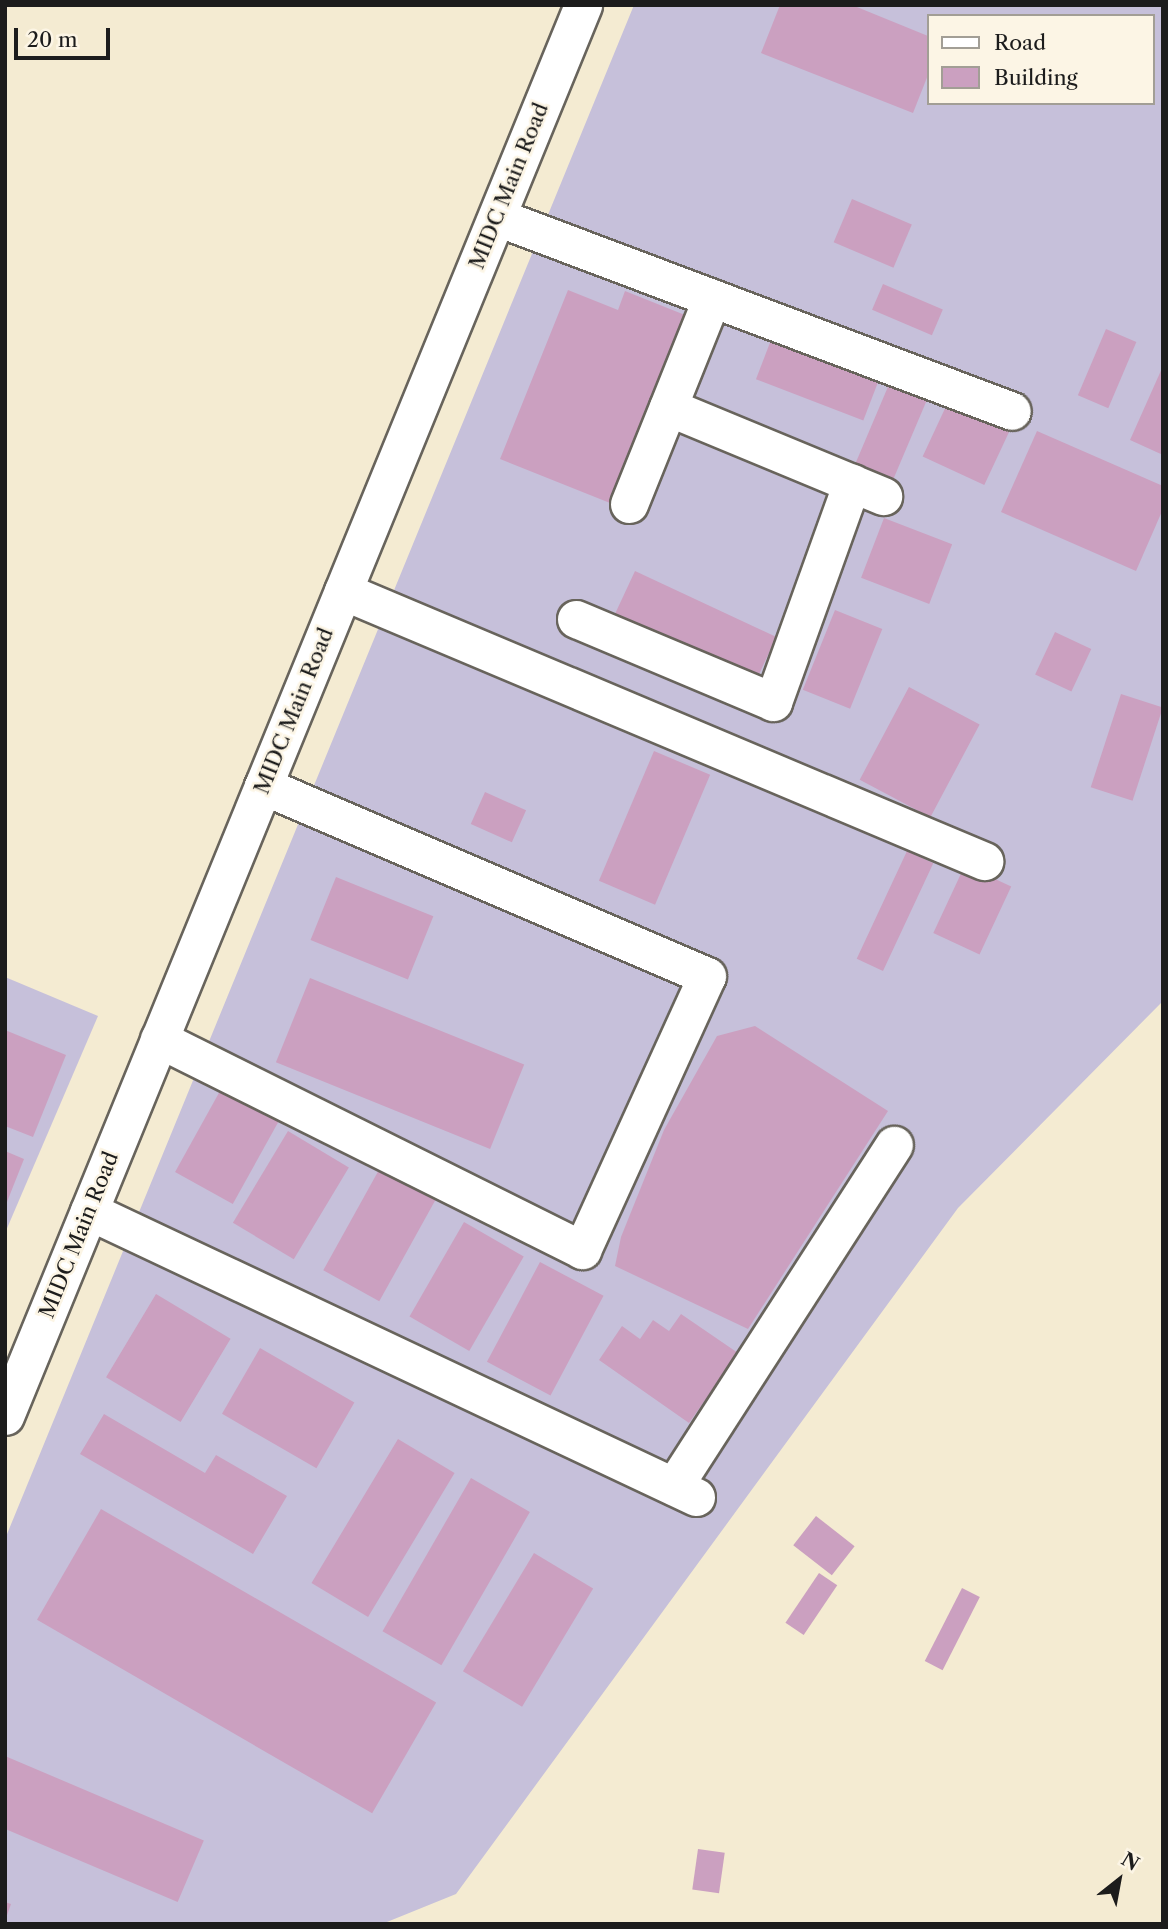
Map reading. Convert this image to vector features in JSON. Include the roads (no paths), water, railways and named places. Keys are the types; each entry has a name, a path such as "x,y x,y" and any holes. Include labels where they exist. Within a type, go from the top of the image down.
{"street":[{"name":"MIDC Main Road","path":"5,1416 583,5"},
{"path":"497,217 1012,411"},
{"path":"629,504 712,298"},
{"path":"576,619 773,702 868,489 668,407"},
{"path":"343,591 984,861"},
{"path":"159,1039 582,1250 707,976 263,786"},
{"path":"89,1211 685,1491 894,1145"}]}
